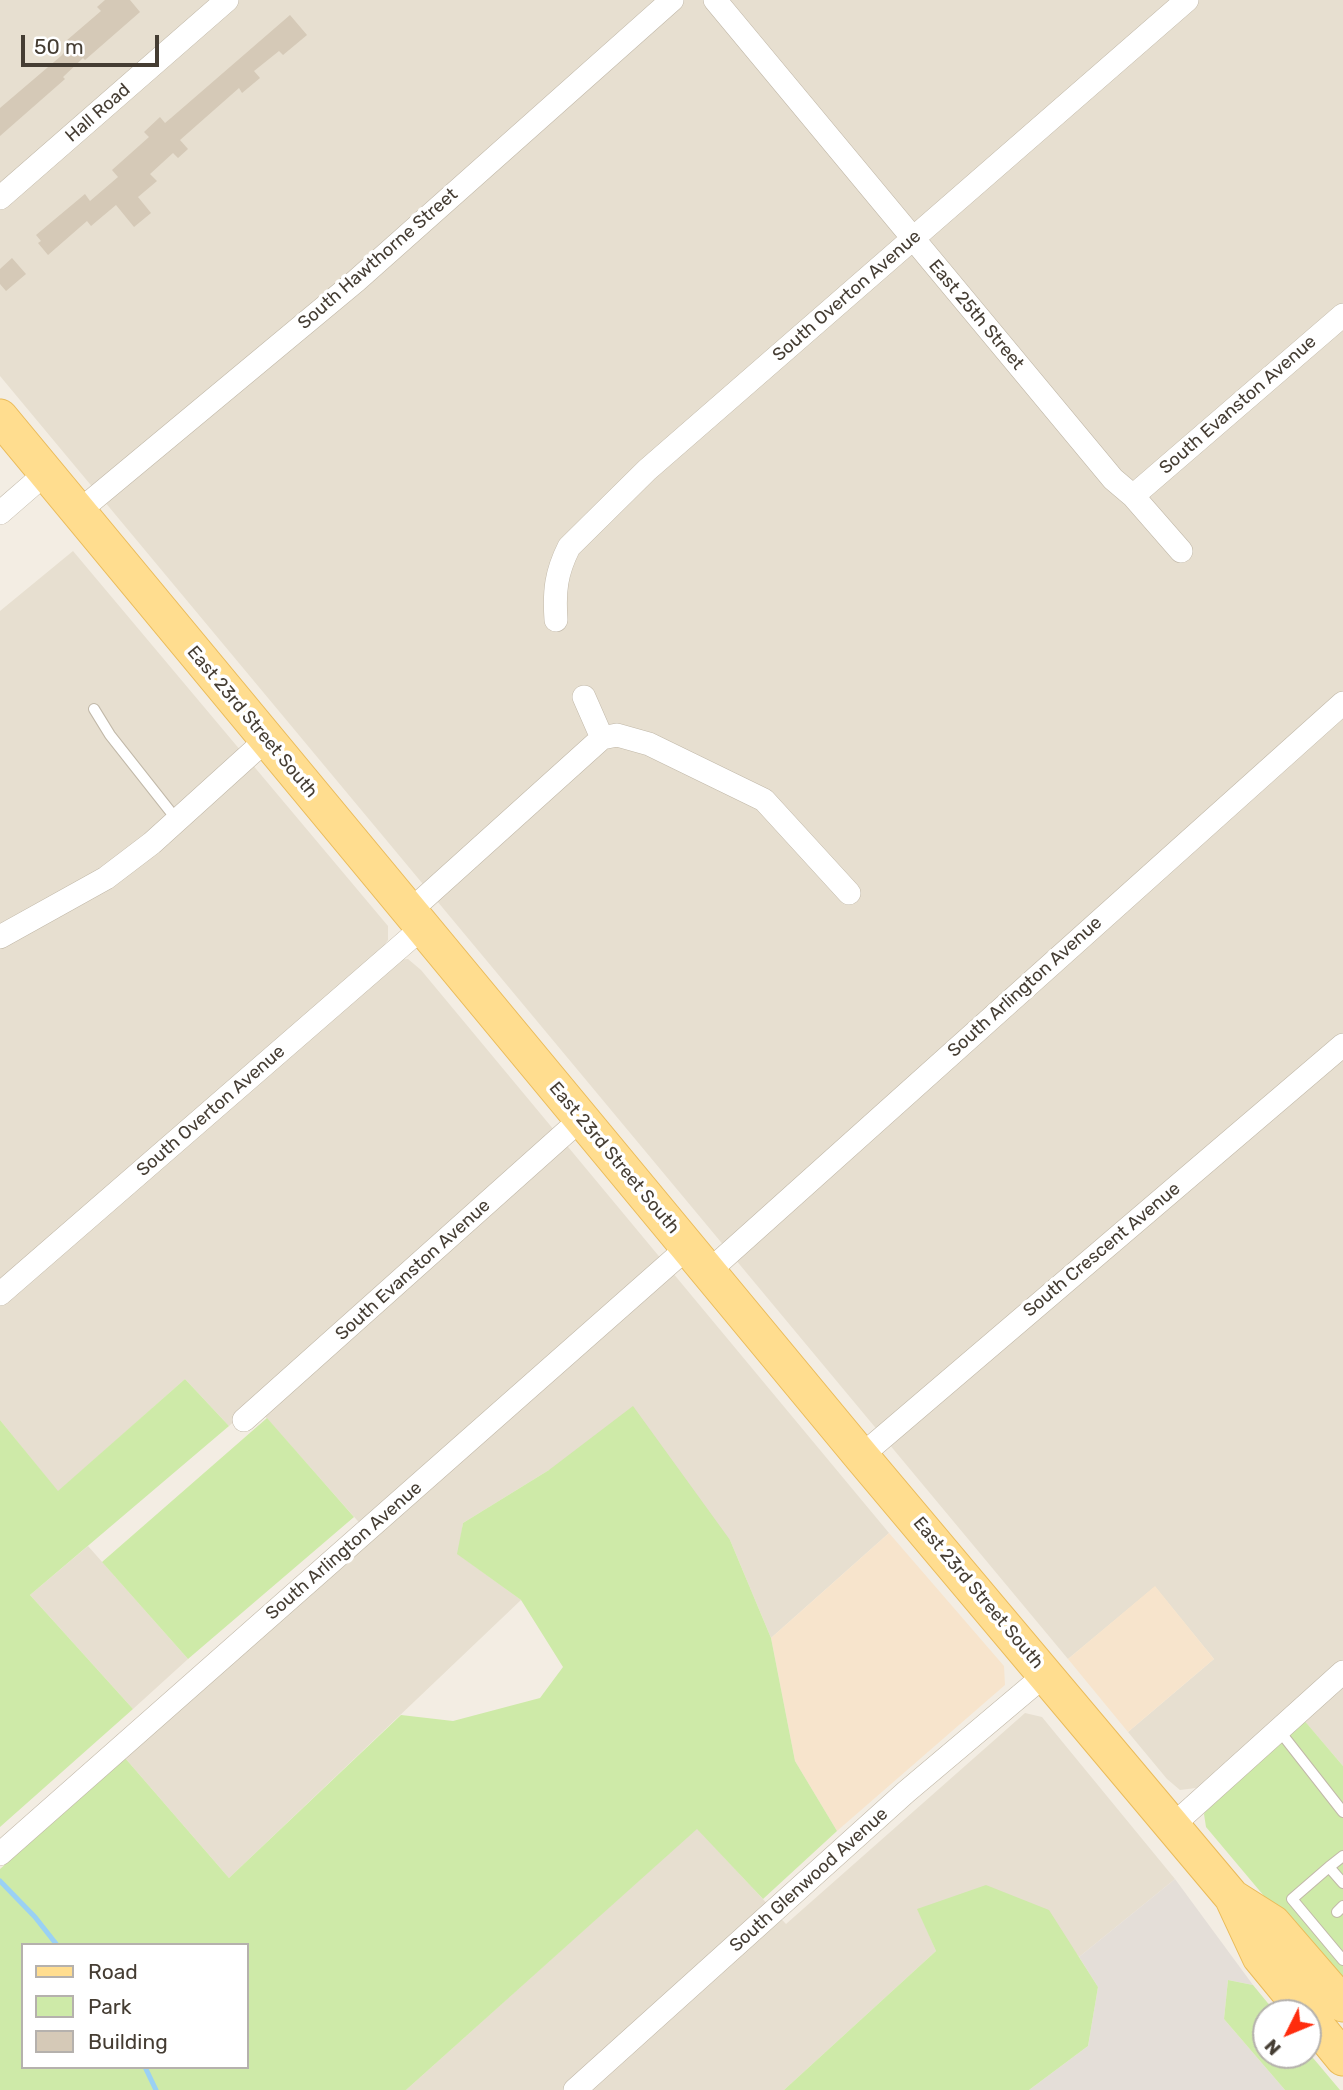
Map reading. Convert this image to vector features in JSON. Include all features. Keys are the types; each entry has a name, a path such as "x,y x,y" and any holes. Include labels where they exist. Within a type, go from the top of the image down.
{"main road":[{"name":"East 23rd Street South","path":"0,417 861,1456 1232,1897 1261,1957 1295,1999"},
{"name":"East 23rd Street South","path":"1232,1897 1281,1910 1343,2004"},
{"name":"East 23rd Street South","path":"1322,2032 1343,2058"}],"street":[{"name":"Hall Road","path":"0,198 227,0"},
{"name":"South Hawthorne Street","path":"78,512 356,281 672,0"},
{"name":"East 25th Street","path":"715,0 1113,479 1133,496 1181,551"},
{"name":"South Overton Avenue","path":"556,620 554,588 569,547 647,470 1187,0"},
{"name":"South Evanston Avenue","path":"1133,496 1343,315"},
{"path":"0,513 46,473"},
{"path":"584,697 602,738 617,735 649,744 764,800 849,893"},
{"name":"South Arlington Avenue","path":"8,1847 698,1260 1343,703"},
{"name":"South Overton Avenue","path":"0,1294 416,919 602,738"},
{"path":"0,937 106,878 152,843 267,740"},
{"name":"South Crescent Avenue","path":"861,1456 1343,1045"},
{"name":"South Evanston Avenue","path":"244,1420 582,1119"},
{"path":"1172,1826 1343,1672"},
{"name":"South Glenwood Avenue","path":"575,2090 906,1792 1046,1674"}],"lane":[{"path":"94,709 110,735 177,820"},
{"path":"1278,1730 1343,1812"},
{"path":"1343,1856 1281,1910 1319,1928 1336,1947 1343,1960"},
{"path":"1329,1867 1343,1883"}],"shaded area":[{"path":"0,0 1343,0 1343,1766 1290,1704 1196,1788 1180,1790 1167,1779 1128,1732 1214,1659 1155,1587 1068,1659 0,376"},
{"path":"73,551 388,926 388,940 381,950 0,1280 0,611"},
{"path":"408,959 421,970 889,1533 771,1638 730,1540 549,1470 463,1523 458,1554 521,1600 229,1878 125,1758 372,1537 254,1404 229,1426 185,1379 58,1492 0,1420 0,1304 398,960"},
{"path":"889,1533 1004,1666 1005,1685 837,1831 795,1761 771,1638"},
{"path":"88,1546 188,1659 133,1709 30,1595"},
{"path":"1155,1586 1214,1659 1128,1732 1068,1659"},
{"path":"1025,1713 1042,1717 1175,1879 1079,1957 1073,1949 918,1909 936,1951 784,2090 406,2090 697,1828 786,1924"},
{"path":"1175,1879 1253,1985 1228,1980 1224,2019 1252,2052 1252,2069 1267,2069 1285,2090 1029,2090 1088,2046 1098,1987 1079,1957"}],"green space":[{"path":"185,1379 229,1426 30,1595 133,1709 0,1827 0,1420 58,1491"},
{"path":"633,1406 730,1540 771,1638 795,1761 837,1831 763,1899 697,1829 406,2090 0,2090 0,1869 125,1758 229,1878 401,1715 453,1721 540,1698 563,1667 521,1600 457,1554 463,1523 549,1470"},
{"path":"267,1418 354,1517 188,1659 102,1562"},
{"path":"1303,1719 1343,1766 1343,1990 1206,1827 1204,1814 1211,1802"},
{"path":"986,1885 1049,1910 1098,1987 1088,2046 1029,2090 784,2090 936,1951 917,1909"},
{"path":"1228,1980 1253,1985 1264,1999 1252,1999 1252,2052 1224,2019"},
{"path":"1267,2069 1322,2069 1340,2090 1285,2090"}],"building":[{"path":"105,0 130,0 140,12 85,60 83,58 63,77 65,79 0,136 0,108 61,56 70,46 66,41 101,11 97,7"},
{"path":"290,15 307,35 283,55 279,51 254,71 260,78 242,93 239,88 180,140 188,149 178,158 173,153 150,174 157,181 138,197 151,213 134,227 116,205 91,226 87,221 48,255 38,243 41,241 36,235 85,194 90,201 118,177 112,170 149,137 144,132 160,117 165,123"},
{"path":"12,258 26,274 6,291 0,284 0,269"}],"waterway":[{"path":"0,1881 55,1943"},
{"path":"146,2069 156,2090"}]}
